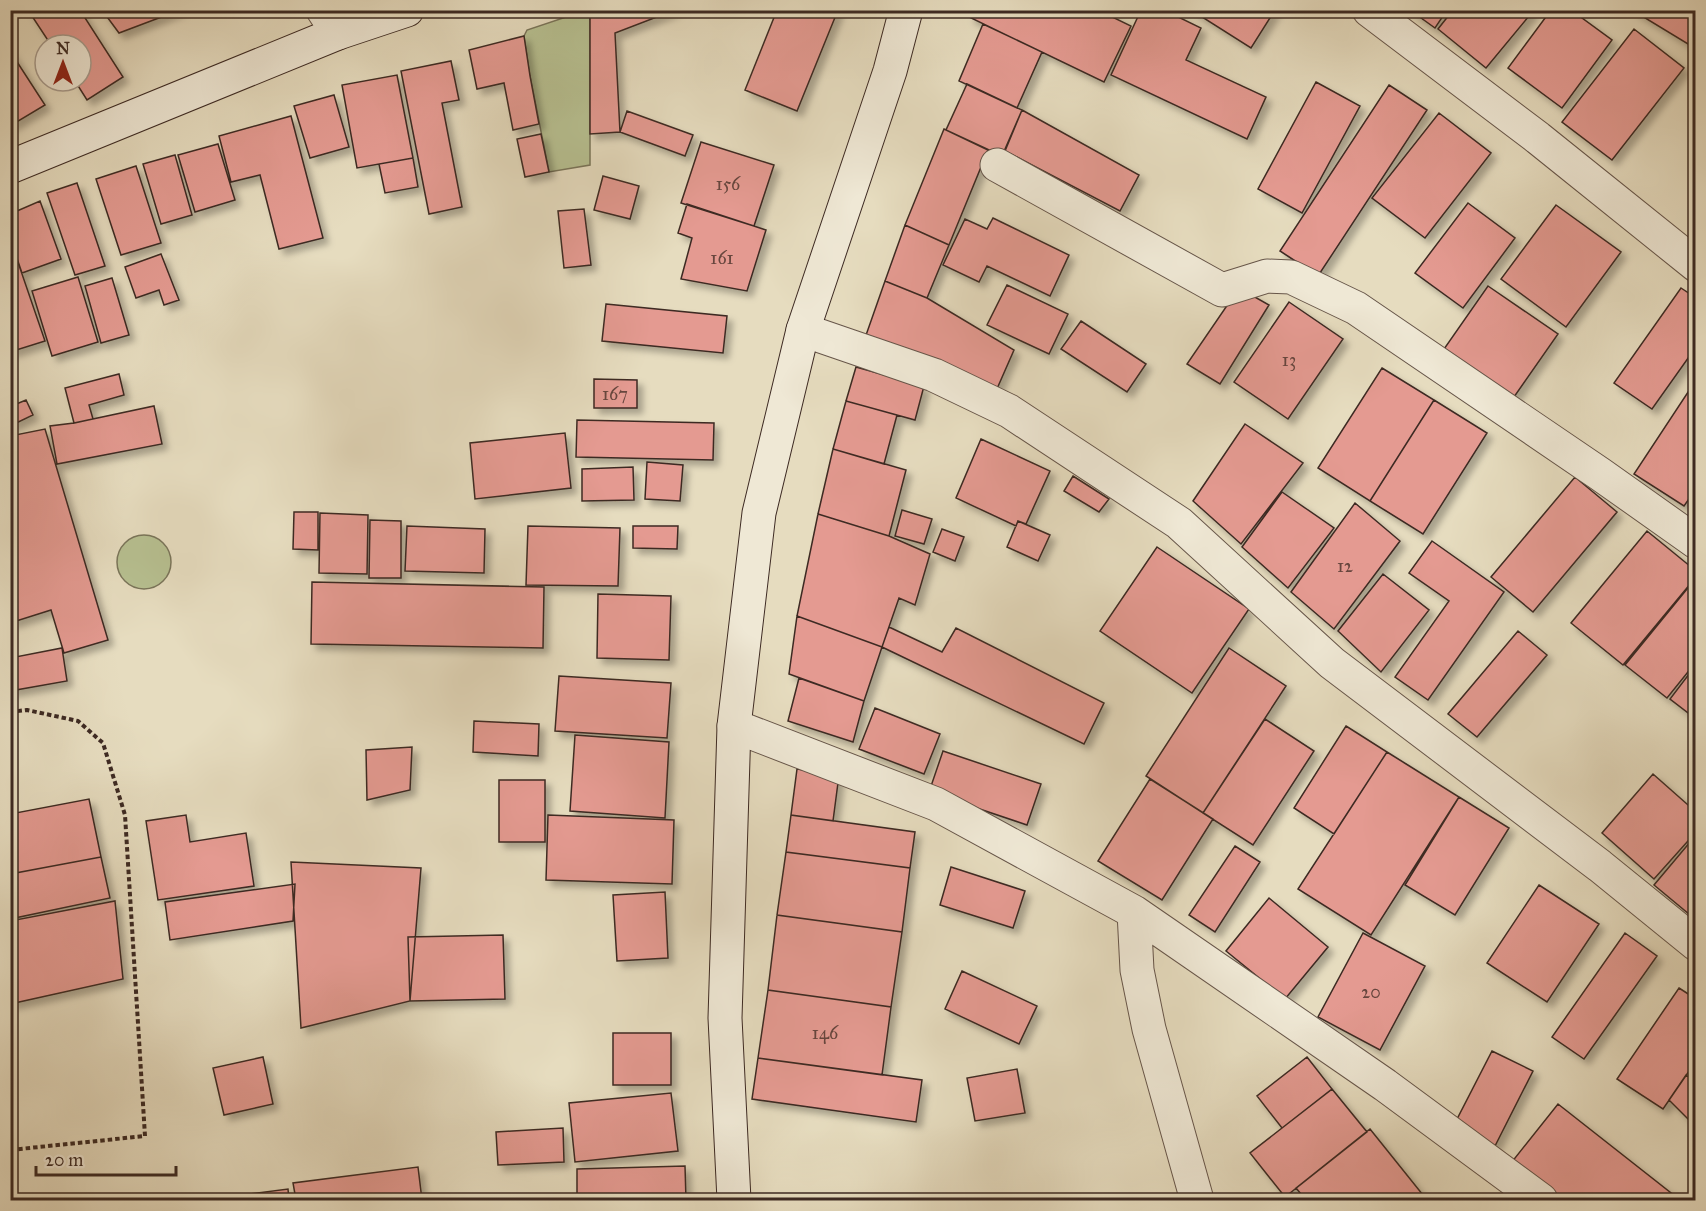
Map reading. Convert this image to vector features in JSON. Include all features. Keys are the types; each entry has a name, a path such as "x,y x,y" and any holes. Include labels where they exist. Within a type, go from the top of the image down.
{"street":[{"path":"10,167 330,22 407,10"},
{"path":"734,1200 725,1018 734,726 759,513 803,330 890,71 906,10"},
{"path":"1370,10 1538,138 1695,265"},
{"path":"997,165 1222,290 1267,276 1292,277 1356,308 1591,467 1695,542"},
{"path":"803,330 934,375 1009,411 1179,523 1332,663 1600,866 1695,944"},
{"path":"734,726 936,804 1134,912 1385,1085 1541,1200"},
{"path":"1134,912 1137,970 1149,1029 1197,1200"}],"path":[{"path":"10,712 27,710 78,721 103,743 125,814 146,1136 10,1149"}],"green space":[{"path":"590,11 590,165 549,172 524,36 527,30"},
{"path":"139,535 149,535 159,539 167,547 171,562 167,577 159,585 149,589 139,589 129,585 121,577 117,567 117,557 121,547 129,539"}],"building":[{"path":"28,10 80,10 123,77 87,100 83,93 93,93 93,33 43,33"},
{"path":"102,10 180,10 119,33"},
{"path":"590,10 675,10 615,33 620,132 590,134"},
{"path":"777,10 838,10 797,111 745,90"},
{"path":"973,10 1098,10 1131,26 1104,82 969,17"},
{"path":"1141,10 1164,10 1201,28 1186,60 1266,97 1247,139 1111,75"},
{"path":"1191,10 1275,10 1251,48"},
{"path":"1410,10 1447,10 1435,28"},
{"path":"1453,10 1534,10 1486,68 1438,29"},
{"path":"1551,10 1571,10 1612,40 1562,108 1508,68"},
{"path":"1632,10 1696,10 1696,32 1688,44"},
{"path":"983,24 1042,52 1017,108 959,81"},
{"path":"1634,29 1684,68 1612,160 1562,122"},
{"path":"1696,32 1696,49 1688,44"},
{"path":"524,36 539,124 513,130 504,83 477,89 469,50"},
{"path":"10,51 33,86 33,93 37,93 45,105 10,126"},
{"path":"451,61 459,100 442,103 462,207 429,214 401,71"},
{"path":"397,75 413,158 357,168 342,85"},
{"path":"1316,82 1360,106 1302,213 1258,189"},
{"path":"967,84 1022,110 1002,156 946,130"},
{"path":"1389,85 1427,110 1318,276 1280,251"},
{"path":"334,95 349,147 310,158 294,106"},
{"path":"1022,110 1139,175 1120,211 1005,151"},
{"path":"627,111 693,135 685,156 620,132"},
{"path":"1439,113 1491,153 1425,238 1372,198"},
{"path":"291,116 323,238 279,249 260,175 231,182 219,136"},
{"path":"944,129 988,150 949,245 905,225"},
{"path":"541,134 549,172 525,177 517,139"},
{"path":"701,142 774,165 754,226 681,203"},
{"path":"218,144 235,200 195,212 178,155"},
{"path":"175,155 192,215 161,224 143,164"},
{"path":"413,158 418,187 385,193 379,164"},
{"path":"136,166 161,243 121,255 96,179"},
{"path":"603,176 639,186 630,219 594,210"},
{"path":"77,183 105,266 75,275 47,193"},
{"path":"40,201 61,259 22,273 10,238 10,214"},
{"path":"1468,203 1515,238 1463,308 1415,273"},
{"path":"687,204 766,230 747,291 681,279 692,238 678,233"},
{"path":"1556,205 1621,252 1566,327 1501,279"},
{"path":"584,209 591,265 564,268 558,211"},
{"path":"993,218 1069,255 1050,296 987,266 979,282 943,265 965,219 987,229"},
{"path":"905,225 949,245 927,298 885,281"},
{"path":"10,239 45,341 10,352"},
{"path":"161,254 179,300 164,305 159,290 136,298 125,267"},
{"path":"78,277 98,342 52,356 32,291"},
{"path":"112,278 129,335 101,343 85,286"},
{"path":"885,281 927,298 1014,350 996,391 865,338"},
{"path":"1007,285 1068,314 1049,354 987,325"},
{"path":"1488,286 1558,334 1514,397 1444,349"},
{"path":"1239,288 1269,305 1220,384 1187,364"},
{"path":"1681,288 1696,298 1696,347 1652,409 1614,383"},
{"path":"1289,302 1343,339 1288,419 1234,382"},
{"path":"606,304 727,316 723,353 602,341"},
{"path":"1081,321 1146,364 1127,392 1061,349"},
{"path":"856,367 924,386 915,420 846,401"},
{"path":"1382,368 1434,400 1370,501 1318,468"},
{"path":"119,374 124,395 89,405 93,419 74,423 65,388"},
{"path":"594,379 637,380 637,408 594,408"},
{"path":"1696,380 1696,489 1684,506 1634,474"},
{"path":"10,397 14,405 26,400 33,415 10,426"},
{"path":"1434,400 1487,433 1423,534 1370,501"},
{"path":"846,401 897,415 884,464 833,449"},
{"path":"154,406 162,444 57,464 50,426"},
{"path":"577,420 714,423 713,460 576,457"},
{"path":"1245,424 1303,463 1241,544 1193,501"},
{"path":"45,429 108,640 64,653 51,610 10,623 10,436"},
{"path":"565,433 571,488 475,499 470,443"},
{"path":"981,439 1050,471 1026,524 1018,521 1016,526 956,498"},
{"path":"833,449 906,470 889,536 818,514"},
{"path":"647,462 683,465 680,501 645,499"},
{"path":"633,467 634,500 582,501 582,469"},
{"path":"1073,476 1109,499 1099,512 1064,491"},
{"path":"1575,477 1617,512 1533,612 1491,577"},
{"path":"1282,492 1334,528 1288,588 1242,547"},
{"path":"1355,503 1400,541 1334,629 1291,592"},
{"path":"902,510 932,519 924,544 895,536"},
{"path":"294,512 318,512 318,550 293,549"},
{"path":"320,513 368,515 367,574 319,573"},
{"path":"818,514 889,536 930,554 915,605 899,598 882,647 797,616"},
{"path":"370,520 401,521 401,578 369,578"},
{"path":"1018,521 1050,535 1038,561 1007,547"},
{"path":"407,526 485,529 484,573 405,571"},
{"path":"528,526 620,528 618,586 526,585"},
{"path":"633,526 678,526 677,549 633,548"},
{"path":"942,529 964,537 955,561 933,552"},
{"path":"1647,531 1696,571 1696,577 1623,665 1571,623"},
{"path":"1432,541 1504,592 1428,700 1395,677 1449,601 1409,573"},
{"path":"1157,547 1249,609 1192,693 1100,631"},
{"path":"1383,574 1429,610 1381,672 1338,631"},
{"path":"1696,578 1696,662 1667,698 1625,665"},
{"path":"312,582 544,587 543,648 311,644"},
{"path":"598,594 671,596 669,660 597,658"},
{"path":"797,616 882,647 864,701 789,674"},
{"path":"889,627 942,652 956,628 1104,703 1084,744 882,647"},
{"path":"1518,631 1547,655 1477,737 1448,714"},
{"path":"62,648 67,681 10,691 10,658"},
{"path":"1229,648 1286,686 1203,813 1146,776"},
{"path":"1696,665 1696,719 1670,699"},
{"path":"559,676 671,683 667,738 555,731"},
{"path":"799,678 864,701 853,742 788,721"},
{"path":"875,708 940,734 924,774 859,749"},
{"path":"1265,719 1314,751 1253,845 1203,813"},
{"path":"474,721 539,724 538,756 473,752"},
{"path":"1346,726 1387,752 1334,834 1294,808"},
{"path":"575,735 669,742 665,818 570,811"},
{"path":"412,747 410,790 367,800 366,750"},
{"path":"943,751 1041,784 1027,825 929,792"},
{"path":"1387,752 1459,797 1371,935 1298,889"},
{"path":"797,769 839,775 833,821 791,815"},
{"path":"1653,774 1696,812 1696,832 1654,879 1602,833"},
{"path":"1150,779 1213,819 1162,900 1098,861"},
{"path":"499,780 545,780 545,842 499,842"},
{"path":"1459,797 1509,828 1455,915 1405,885"},
{"path":"89,799 101,857 10,874 10,814"},
{"path":"186,815 190,842 246,833 254,886 158,900 146,821"},
{"path":"548,815 674,820 672,884 546,880"},
{"path":"791,815 915,832 910,868 786,852"},
{"path":"1696,835 1696,919 1695,919 1654,885"},
{"path":"1235,846 1260,862 1215,932 1189,915"},
{"path":"786,852 910,868 902,932 777,915"},
{"path":"101,857 110,898 10,919 10,874"},
{"path":"291,862 421,868 410,1001 301,1028"},
{"path":"951,867 1025,891 1013,928 940,905"},
{"path":"295,884 293,921 170,940 165,902"},
{"path":"1539,885 1599,924 1547,1002 1487,963"},
{"path":"665,892 668,958 617,961 613,895"},
{"path":"1269,898 1328,947 1285,999 1226,951"},
{"path":"115,901 123,979 10,1004 10,921"},
{"path":"777,915 902,932 891,1007 768,990"},
{"path":"1363,933 1425,966 1380,1050 1318,1017"},
{"path":"1625,933 1657,956 1584,1059 1552,1037"},
{"path":"503,935 505,999 410,1001 408,937"},
{"path":"962,971 1037,1006 1019,1044 945,1009"},
{"path":"1679,988 1696,999 1696,1061 1663,1109 1617,1079"},
{"path":"768,990 891,1007 882,1075 758,1058"},
{"path":"613,1033 671,1033 671,1085 613,1085"},
{"path":"1492,1051 1533,1071 1495,1146 1454,1125"},
{"path":"263,1057 273,1104 224,1115 213,1068"},
{"path":"1307,1057 1332,1089 1282,1128 1257,1096"},
{"path":"758,1058 922,1080 916,1122 752,1099"},
{"path":"1017,1069 1025,1113 975,1121 967,1078"},
{"path":"1686,1075 1696,1082 1696,1127 1669,1100"},
{"path":"1332,1089 1367,1132 1285,1197 1250,1153"},
{"path":"671,1093 678,1151 575,1162 569,1103"},
{"path":"1558,1104 1680,1200 1559,1200 1511,1163"},
{"path":"563,1128 564,1162 498,1165 496,1132"},
{"path":"1370,1129 1427,1200 1306,1200 1296,1188"},
{"path":"685,1166 686,1200 577,1200 577,1169"},
{"path":"418,1167 422,1200 296,1200 293,1183"},
{"path":"288,1189 289,1200 204,1200"},
{"path":"566,1199 566,1200 488,1200"}]}
